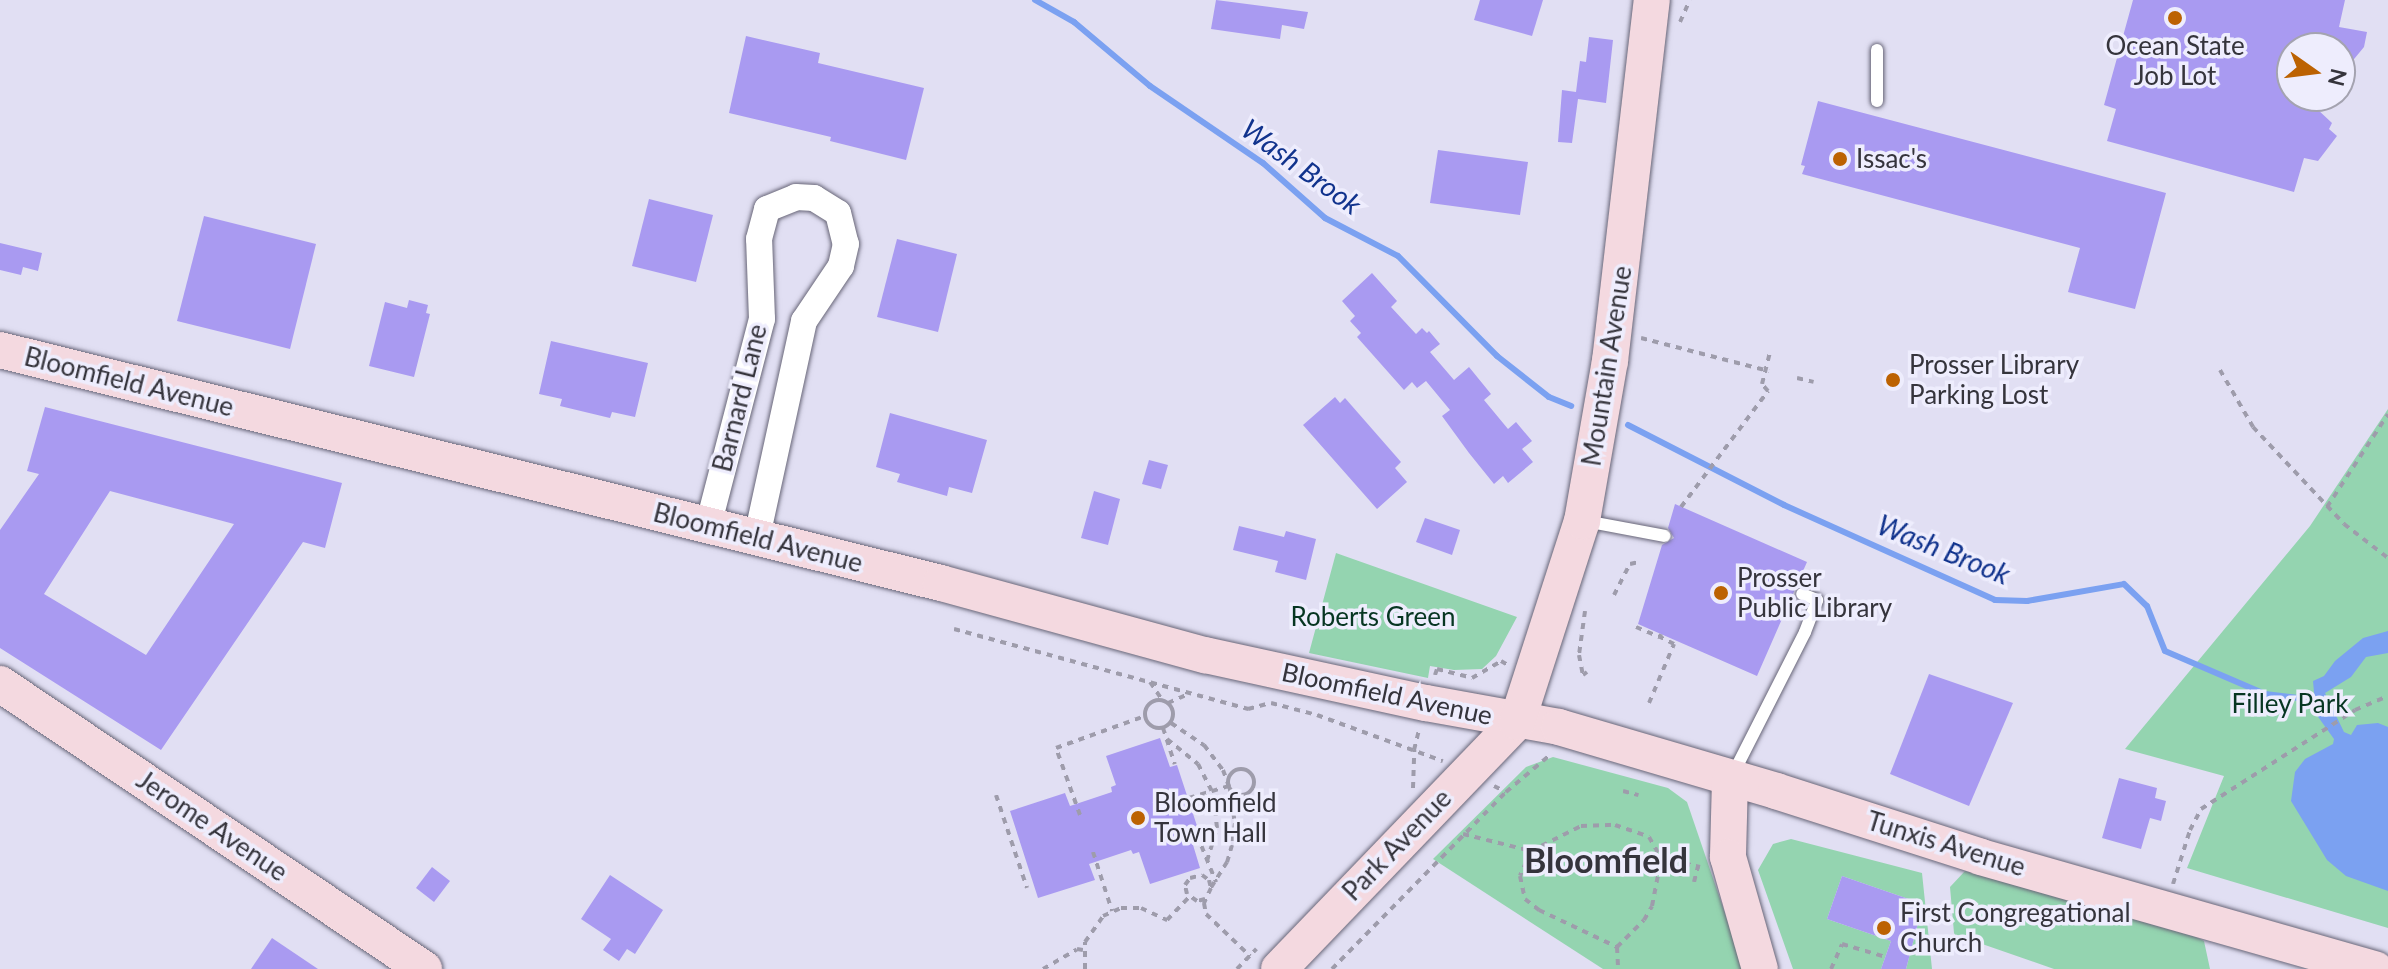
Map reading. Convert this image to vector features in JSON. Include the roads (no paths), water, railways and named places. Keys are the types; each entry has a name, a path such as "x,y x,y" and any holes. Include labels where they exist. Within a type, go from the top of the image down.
{"main road":[{"name":"Mountain Avenue","path":"1517,722 1582,521 1610,361 1652,0"},
{"name":"Bloomfield Avenue","path":"1,356 757,537 1195,653 1517,722"},
{"name":"Jerome Avenue","path":"0,684 424,969"},
{"name":"Park Avenue","path":"1263,956 1468,772 1517,722"},
{"name":"Tunxis Avenue","path":"1517,722 1559,727 2375,969"},
{"path":"1730,779 1728,857 1760,969"}],"street":[{"name":"Barnard Lane","path":"708,526 762,319 759,239 767,209 796,197 814,198 838,213 846,244 841,266 804,321 757,537"}],"lane":[{"path":"1877,50 1877,101"},
{"path":"1582,521 1665,536"},
{"path":"1730,779 1805,632 1817,600 1802,594"}],"water":[{"path":"2388,631 2388,653 2366,657 2351,677 2325,693 2344,732 2351,735 2357,725 2378,723 2388,727 2388,891 2346,876 2327,860 2291,801 2295,772 2305,759 2333,744 2334,739 2316,714 2313,681 2324,676 2335,661 2363,638"}],"waterway":[{"name":"Wash Brook","path":"1035,0 1074,22 1150,86 1263,163 1325,218 1398,256 1497,356 1549,397 1571,406"},
{"name":"Wash Brook","path":"1628,425 1784,505 1995,600 2027,601 2124,584 2147,606 2165,651 2265,694 2315,700"}],"place":[{"name":"Ocean State Job Lot","path":"2175,18"},
{"name":"Issac's","path":"1840,159"},
{"name":"Prosser Library Parking Lost","path":"1893,380"},
{"name":"Prosser Public Library","path":"1721,593"},
{"name":"Bloomfield Town Hall","path":"1138,818"},
{"name":"First Congregational Church","path":"1884,928"}],"district":[{"name":"Bloomfield","path":"1606,860"}],"park label":[{"name":"Roberts Green","path":"1373,617"},
{"name":"Filley Park","path":"2290,704"}]}
